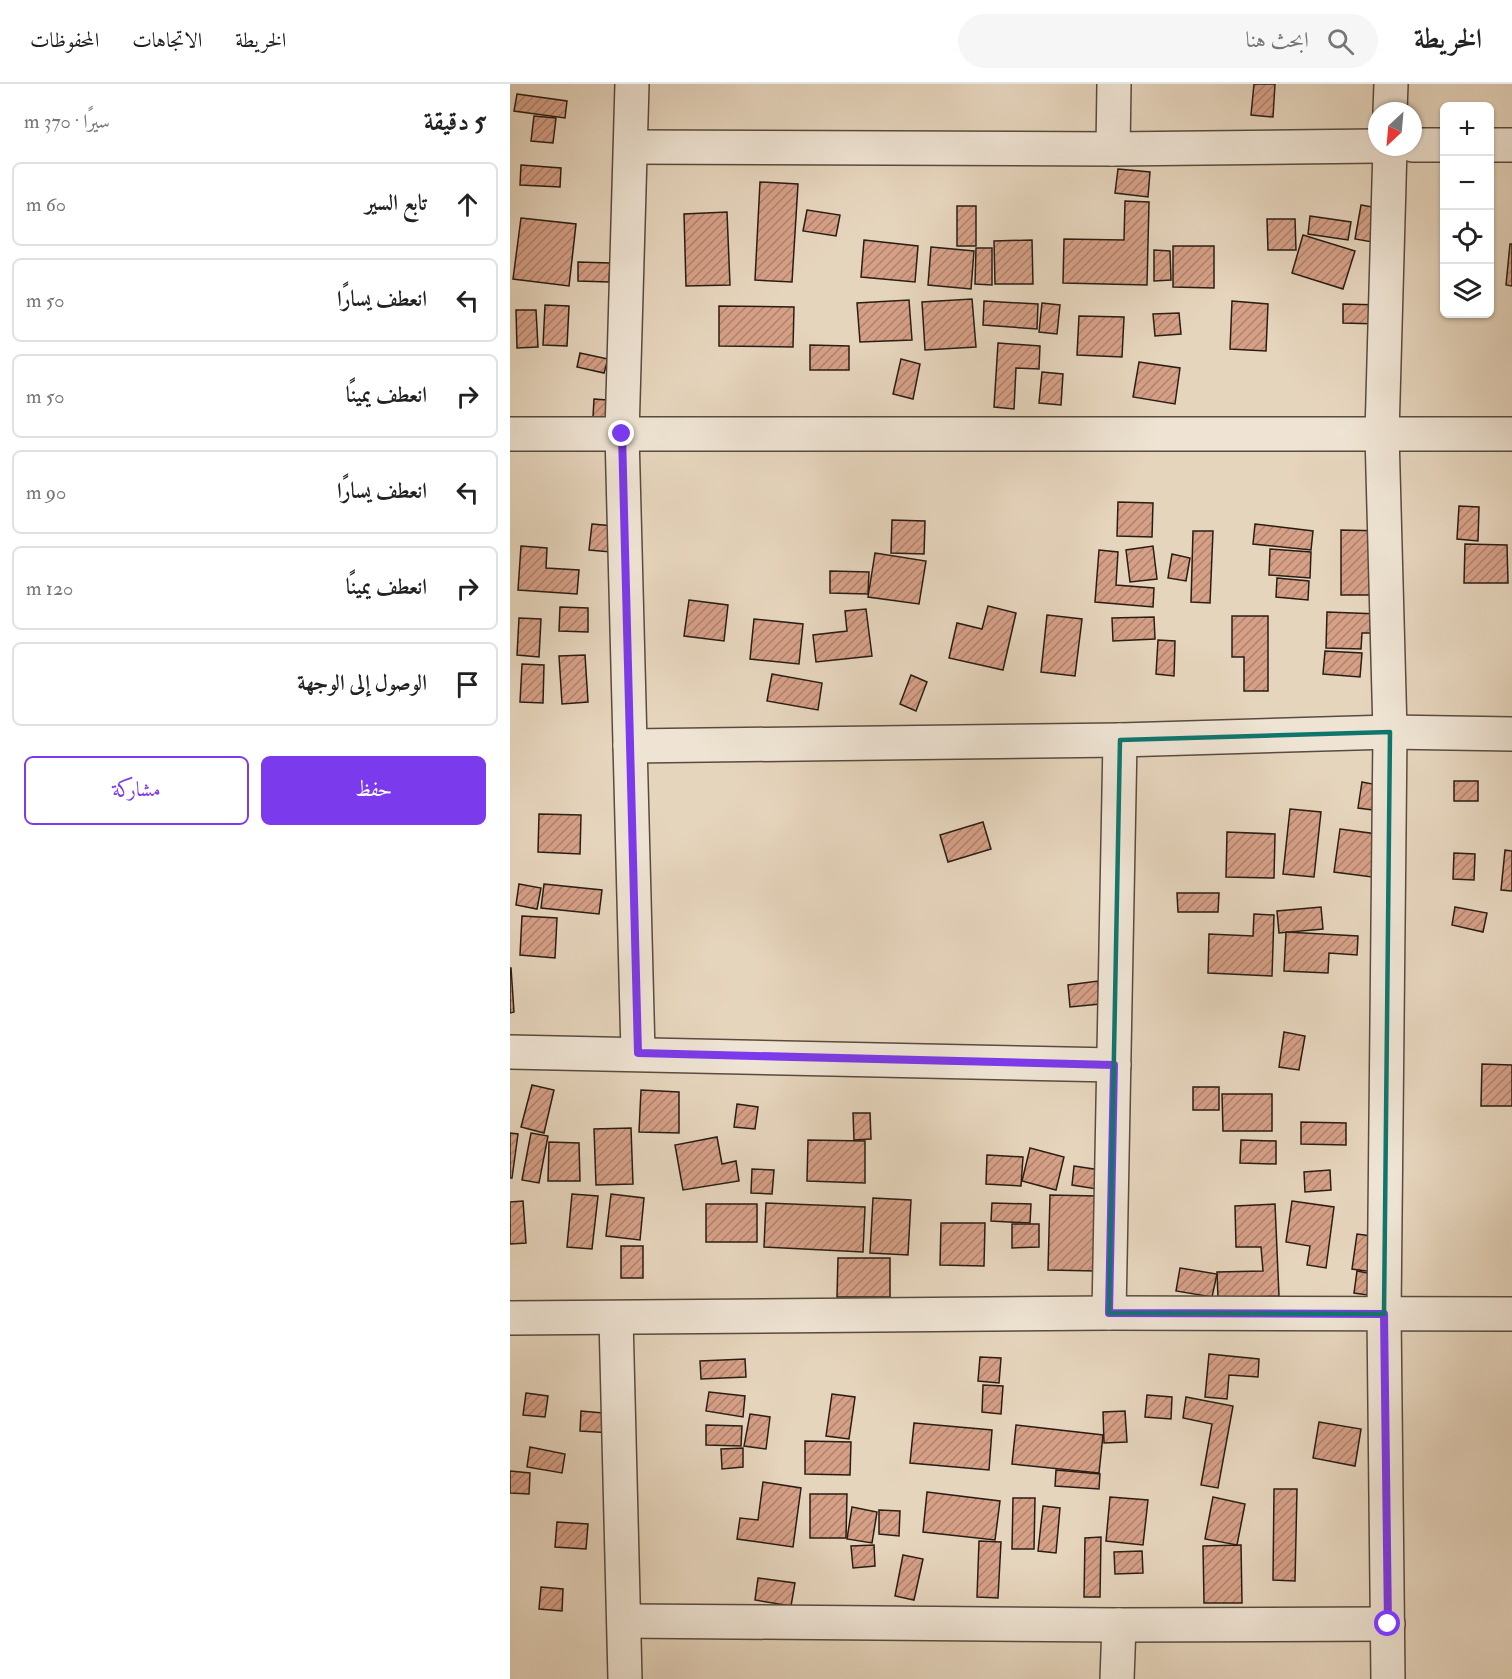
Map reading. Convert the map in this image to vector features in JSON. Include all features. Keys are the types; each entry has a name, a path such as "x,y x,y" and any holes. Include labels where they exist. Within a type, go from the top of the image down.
{"street":[{"path":"633,84 622,434 638,1053"},
{"path":"1113,149 1114,84"},
{"path":"1390,102 1391,84"},
{"path":"1422,145 1440,145"},
{"path":"1494,145 1512,145"},
{"path":"631,147 1113,149 1368,146"},
{"path":"1389,1679 1384,1314 1390,732 1382,434 1390,156"},
{"path":"510,434 1512,434"},
{"path":"630,746 1120,741 1390,732 1512,734"},
{"path":"1109,1313 1120,741"},
{"path":"510,1052 1114,1065"},
{"path":"510,1318 1109,1313 1512,1314"},
{"path":"616,1318 625,1679"},
{"path":"625,1621 1119,1625 1388,1624"},
{"path":"1118,1679 1119,1625"}],"highlighted area":[{"path":"1390,732 1384,1314 1109,1313 1120,740"}],"building":[{"path":"1254,84 1275,84 1273,117 1251,115"},
{"path":"517,94 567,101 565,118 514,111"},
{"path":"534,116 556,118 553,143 531,141"},
{"path":"521,165 561,168 560,187 520,185"},
{"path":"1118,169 1150,172 1148,197 1115,193"},
{"path":"760,182 798,184 792,282 755,280"},
{"path":"1125,201 1149,202 1147,285 1063,283 1064,239 1124,240"},
{"path":"1361,205 1384,209 1378,243 1355,239"},
{"path":"957,206 976,206 976,246 957,246"},
{"path":"807,210 840,215 836,236 803,231"},
{"path":"727,212 730,285 686,286 684,214"},
{"path":"1310,216 1351,222 1348,240 1308,234"},
{"path":"521,218 576,224 569,286 513,279"},
{"path":"1267,219 1295,219 1296,250 1268,250"},
{"path":"1303,235 1355,251 1343,289 1292,273"},
{"path":"864,240 918,246 915,282 861,277"},
{"path":"1032,240 1033,284 995,284 994,241"},
{"path":"1510,244 1512,244 1512,286 1506,285"},
{"path":"1173,246 1214,246 1214,288 1173,287"},
{"path":"931,247 974,251 971,289 928,285"},
{"path":"976,248 992,248 992,285 975,284"},
{"path":"1154,250 1170,251 1171,280 1154,281"},
{"path":"578,262 610,263 609,282 578,281"},
{"path":"972,299 976,347 925,350 922,302"},
{"path":"909,300 912,340 860,342 857,303"},
{"path":"984,301 1038,304 1037,329 983,325"},
{"path":"1232,301 1268,304 1266,351 1230,349"},
{"path":"1042,303 1060,305 1057,334 1039,332"},
{"path":"1343,304 1380,305 1379,324 1343,323"},
{"path":"545,305 569,306 567,346 543,345"},
{"path":"719,306 794,307 793,347 719,346"},
{"path":"516,310 536,310 538,347 517,348"},
{"path":"1179,313 1181,334 1155,336 1153,314"},
{"path":"1079,316 1124,317 1122,357 1077,355"},
{"path":"998,343 1040,346 1039,369 1016,368 1014,409 994,407"},
{"path":"810,345 849,346 849,370 810,370"},
{"path":"580,353 608,359 604,373 577,367"},
{"path":"901,359 920,364 913,399 893,394"},
{"path":"1139,362 1180,368 1175,404 1133,397"},
{"path":"1042,372 1063,374 1061,405 1039,403"},
{"path":"594,399 620,401 619,419 593,417"},
{"path":"1118,502 1153,503 1152,537 1117,536"},
{"path":"1459,506 1479,507 1478,541 1457,539"},
{"path":"892,520 925,521 924,554 891,553"},
{"path":"592,524 614,526 611,552 589,550"},
{"path":"1255,524 1313,531 1311,550 1253,544"},
{"path":"1341,530 1384,531 1384,595 1341,595"},
{"path":"1193,531 1213,531 1210,603 1191,602"},
{"path":"1465,544 1507,545 1508,583 1464,583"},
{"path":"521,546 547,548 546,568 579,570 577,594 518,590"},
{"path":"1153,546 1157,579 1130,582 1126,550"},
{"path":"1270,549 1311,552 1310,578 1269,575"},
{"path":"1099,550 1118,552 1116,585 1154,588 1153,607 1095,602"},
{"path":"875,553 926,561 919,604 868,597"},
{"path":"1172,554 1190,558 1186,581 1168,578"},
{"path":"830,571 869,572 868,594 830,593"},
{"path":"1277,578 1309,581 1308,600 1276,597"},
{"path":"689,600 728,605 724,641 684,636"},
{"path":"988,606 1016,613 1003,670 949,658 957,623 982,629"},
{"path":"560,607 588,608 588,632 559,631"},
{"path":"866,609 872,656 816,662 813,635 847,631 845,611"},
{"path":"1327,612 1379,614 1379,633 1362,633 1361,649 1326,648"},
{"path":"1047,615 1082,619 1075,676 1041,672"},
{"path":"1232,616 1268,616 1268,691 1244,691 1244,657 1232,657"},
{"path":"1154,617 1155,639 1113,641 1112,618"},
{"path":"519,618 541,619 539,657 517,655"},
{"path":"754,619 803,624 799,664 750,659"},
{"path":"1158,640 1175,641 1174,676 1156,674"},
{"path":"1325,651 1362,653 1360,677 1323,674"},
{"path":"585,655 588,702 562,704 559,656"},
{"path":"522,664 544,665 543,703 520,702"},
{"path":"772,674 822,683 818,710 767,701"},
{"path":"911,675 927,682 916,711 900,704"},
{"path":"1454,781 1478,781 1478,801 1454,801"},
{"path":"1362,782 1383,786 1380,811 1358,808"},
{"path":"1290,809 1321,812 1314,877 1283,874"},
{"path":"539,814 581,815 580,854 538,852"},
{"path":"983,822 991,849 948,862 940,835"},
{"path":"1340,829 1377,834 1372,877 1334,872"},
{"path":"1227,832 1275,834 1274,878 1226,877"},
{"path":"1505,850 1512,851 1512,891 1501,890"},
{"path":"1454,853 1475,854 1474,880 1453,879"},
{"path":"519,884 541,888 537,909 516,905"},
{"path":"544,884 602,890 599,914 541,908"},
{"path":"1177,893 1219,893 1218,912 1178,912"},
{"path":"1321,907 1323,929 1279,933 1277,911"},
{"path":"1455,907 1487,913 1483,932 1452,925"},
{"path":"1254,914 1274,915 1272,976 1208,973 1209,934 1253,936"},
{"path":"522,916 557,918 555,958 520,955"},
{"path":"1286,932 1358,936 1357,955 1329,953 1328,973 1284,971"},
{"path":"510,968 514,1012 510,1013"},
{"path":"1098,981 1100,1004 1070,1007 1068,985"},
{"path":"1284,1032 1305,1036 1299,1070 1279,1067"},
{"path":"1482,1064 1512,1065 1512,1106 1481,1106"},
{"path":"532,1085 554,1090 544,1133 521,1127"},
{"path":"1193,1087 1219,1087 1219,1110 1193,1110"},
{"path":"641,1090 679,1092 679,1133 639,1132"},
{"path":"1222,1094 1272,1094 1272,1131 1223,1131"},
{"path":"737,1104 758,1107 755,1129 734,1127"},
{"path":"853,1113 870,1113 871,1139 854,1140"},
{"path":"1301,1122 1346,1123 1346,1145 1301,1144"},
{"path":"631,1128 633,1184 596,1185 594,1129"},
{"path":"510,1133 518,1134 512,1178 510,1178"},
{"path":"531,1133 548,1136 539,1183 522,1180"},
{"path":"717,1137 722,1164 736,1161 739,1181 683,1190 675,1145"},
{"path":"808,1140 865,1141 865,1183 807,1181"},
{"path":"1241,1140 1276,1141 1276,1164 1240,1163"},
{"path":"549,1142 579,1143 580,1181 548,1181"},
{"path":"1030,1148 1064,1157 1056,1190 1022,1181"},
{"path":"987,1155 1023,1157 1021,1186 986,1184"},
{"path":"1074,1166 1100,1170 1097,1189 1072,1185"},
{"path":"752,1169 774,1170 772,1194 751,1193"},
{"path":"1330,1170 1331,1190 1305,1192 1304,1172"},
{"path":"572,1194 598,1196 592,1249 567,1247"},
{"path":"611,1194 644,1198 640,1240 606,1236"},
{"path":"1050,1195 1097,1196 1096,1271 1048,1270"},
{"path":"873,1198 911,1200 908,1255 870,1253"},
{"path":"523,1201 526,1243 510,1244 510,1202"},
{"path":"1292,1201 1334,1207 1326,1268 1307,1265 1310,1246 1286,1242"},
{"path":"766,1203 865,1207 863,1252 764,1247"},
{"path":"992,1203 1031,1204 1030,1223 991,1221"},
{"path":"706,1204 757,1204 757,1242 706,1242"},
{"path":"1275,1204 1279,1296 1218,1298 1217,1272 1263,1271 1261,1247 1236,1247 1235,1206"},
{"path":"941,1223 985,1223 984,1266 940,1265"},
{"path":"1012,1224 1039,1224 1039,1247 1012,1248"},
{"path":"1357,1234 1378,1237 1373,1272 1352,1269"},
{"path":"621,1246 643,1246 643,1278 621,1278"},
{"path":"838,1258 890,1258 890,1297 837,1297"},
{"path":"1180,1268 1217,1274 1212,1297 1176,1291"},
{"path":"1357,1271 1378,1275 1375,1296 1354,1293"},
{"path":"1209,1354 1259,1359 1258,1377 1229,1375 1227,1399 1205,1397"},
{"path":"980,1357 1001,1358 999,1383 978,1381"},
{"path":"745,1359 746,1377 701,1379 700,1361"},
{"path":"983,1385 1003,1386 1001,1414 982,1412"},
{"path":"709,1392 745,1396 743,1417 706,1411"},
{"path":"526,1393 548,1396 545,1417 523,1415"},
{"path":"832,1394 855,1397 849,1439 826,1436"},
{"path":"1147,1395 1172,1397 1171,1419 1145,1417"},
{"path":"1186,1397 1233,1406 1218,1488 1201,1485 1212,1424 1183,1418"},
{"path":"581,1411 614,1414 613,1433 580,1431"},
{"path":"1125,1411 1127,1442 1104,1443 1103,1412"},
{"path":"750,1414 770,1417 766,1449 744,1446"},
{"path":"1319,1422 1361,1429 1355,1466 1313,1458"},
{"path":"914,1423 992,1430 989,1470 910,1463"},
{"path":"706,1425 742,1426 741,1446 706,1445"},
{"path":"1016,1425 1103,1435 1099,1473 1012,1464"},
{"path":"805,1441 851,1442 850,1475 805,1474"},
{"path":"530,1447 565,1454 562,1473 527,1467"},
{"path":"743,1448 743,1467 722,1469 721,1449"},
{"path":"1056,1470 1100,1474 1099,1489 1055,1486"},
{"path":"510,1471 530,1473 529,1494 510,1493"},
{"path":"763,1482 801,1488 793,1547 737,1539 740,1518 758,1520"},
{"path":"1274,1489 1297,1489 1295,1581 1273,1580"},
{"path":"927,1492 1000,1501 995,1540 923,1532"},
{"path":"810,1494 847,1494 846,1538 810,1538"},
{"path":"1110,1497 1148,1500 1143,1545 1106,1541"},
{"path":"1213,1497 1245,1504 1237,1545 1205,1539"},
{"path":"1013,1498 1035,1498 1034,1549 1012,1549"},
{"path":"1043,1506 1060,1508 1056,1553 1038,1551"},
{"path":"852,1507 877,1512 872,1543 847,1539"},
{"path":"879,1510 900,1511 899,1536 879,1534"},
{"path":"557,1522 588,1524 586,1549 555,1547"},
{"path":"1101,1537 1100,1597 1084,1597 1085,1538"},
{"path":"979,1541 1001,1542 998,1598 977,1597"},
{"path":"874,1545 875,1566 853,1568 851,1546"},
{"path":"1241,1545 1242,1603 1204,1603 1203,1546"},
{"path":"1142,1551 1143,1573 1115,1574 1114,1552"},
{"path":"903,1555 923,1559 914,1600 895,1596"},
{"path":"758,1578 795,1583 791,1606 755,1600"},
{"path":"541,1587 563,1589 562,1611 539,1609"}],"route":[{"path":"622,434 638,1053 1114,1065 1109,1313 1384,1314 1388,1624"}]}
